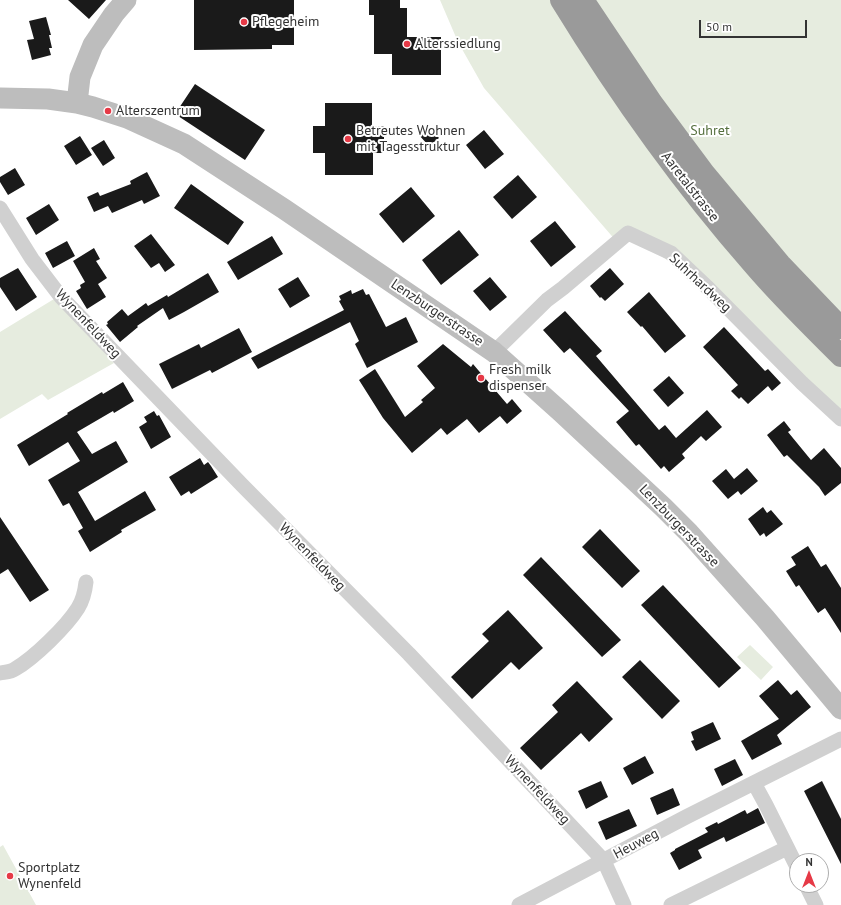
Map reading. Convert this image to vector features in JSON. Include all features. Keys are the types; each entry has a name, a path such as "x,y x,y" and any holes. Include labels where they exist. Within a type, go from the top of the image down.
{"highway":[{"name":"Aaretalstrasse","path":"561,0 608,76 695,195 753,265 792,308 841,356"},
{"name":"Aaretalstrasse","path":"582,0 652,103 704,173 780,264 841,328"}],"main road":[{"path":"77,103 80,77 93,45 114,14 126,0"},
{"name":"Lenzburgerstrasse","path":"0,98 31,98 77,103 127,118 184,144 405,290 494,352 561,412 689,533 765,618 841,709"}],"street":[{"name":"Wynenfeldweg","path":"0,208 32,259 61,298 242,485 409,654 604,861 624,905"},
{"name":"Suhrhardweg","path":"494,352 547,300 628,233 671,253 709,289 802,383 841,419"},
{"path":"0,673 14,670 33,657 66,623 78,608 84,595 86,582"},
{"name":"Heuweg","path":"519,905 841,739"},
{"path":"754,783 790,853"},
{"path":"671,905 787,848"},
{"path":"810,893 816,905"}],"green space":[{"name":"Suhret","path":"440,0 841,0 841,419 709,289 628,233 617,242 484,88 458,42"},
{"path":"54,299 114,363 48,400 42,394 0,419 0,332"},
{"path":"750,645 773,667 761,680 737,657"},
{"name":"Sportplatz Wynenfeld","path":"3,845 36,905 0,905 0,847"}],"building":[{"path":"68,0 106,0 89,19"},
{"name":"Pflegeheim","path":"194,0 294,0 294,45 272,45 272,49 194,50"},
{"name":"Alterssiedlung","path":"369,0 400,0 400,8 407,8 407,37 441,37 441,75 392,75 392,54 374,54 374,15 369,15"},
{"path":"46,17 51,35 49,35 52,48 49,48 51,55 32,60 27,40 34,39 29,21"},
{"path":"195,84 265,130 245,160 175,114"},
{"name":"Betreutes Wohnen mit Tagesstruktur","path":"325,103 372,103 372,126 384,126 384,153 373,153 373,175 325,175 325,153 313,153 313,126 325,126"},
{"path":"428,125 439,138 429,146 418,134"},
{"path":"484,130 504,154 485,169 466,145"},
{"path":"80,136 92,155 76,165 64,146"},
{"path":"104,140 115,158 103,166 91,148"},
{"path":"15,168 25,185 8,195 0,182 0,177"},
{"path":"147,172 160,196 144,204 142,200 112,213 108,206 94,212 87,197 98,192 100,196 131,184 130,181"},
{"path":"518,175 537,197 512,219 493,197"},
{"path":"191,184 244,222 228,245 174,208"},
{"path":"411,187 435,216 403,243 379,214"},
{"path":"49,204 59,220 36,235 26,218"},
{"path":"555,221 576,247 551,267 530,241"},
{"path":"459,230 479,255 441,285 422,260"},
{"path":"151,234 175,265 165,272 159,263 151,268 134,246"},
{"path":"272,236 283,254 238,280 227,262"},
{"path":"67,241 75,256 53,268 45,253"},
{"path":"94,248 100,259 96,261 107,278 98,284 106,297 87,309 76,291 81,288 80,285 85,282 73,261"},
{"path":"18,268 37,297 16,311 0,287 0,278"},
{"path":"610,268 624,284 605,301 601,297 600,298 590,286"},
{"path":"208,273 219,292 169,320 163,308 137,326 138,327 120,342 106,325 108,324 107,322 122,309 128,316 146,303 148,306 167,295 168,297"},
{"path":"298,277 310,296 290,308 278,289"},
{"path":"490,277 507,297 490,311 473,291"},
{"path":"363,289 366,295 369,294 386,327 406,317 418,342 367,368 355,344 359,341 350,322 258,369 251,358 344,310 339,301 341,300 339,296 351,290 352,294"},
{"path":"649,292 686,336 665,353 642,326 641,327 627,312"},
{"path":"565,311 602,351 596,356 659,430 665,425 676,438 707,410 722,427 706,441 701,436 682,454 685,458 669,472 664,466 661,469 639,444 636,446 616,422 629,411 570,348 564,353 543,330"},
{"path":"724,327 765,371 768,369 781,383 772,391 768,386 748,404 741,397 739,399 731,391 738,385 703,347"},
{"path":"239,328 252,352 212,373 210,370 172,389 159,364 199,344 201,348"},
{"path":"443,344 471,367 473,364 507,404 512,399 522,411 507,424 500,416 479,433 467,419 447,435 441,428 412,453 383,418 359,380 375,369 405,417 423,402 421,400 435,388 417,366"},
{"path":"669,376 684,393 668,407 653,390"},
{"path":"123,382 134,401 114,413 113,411 77,432 92,454 116,441 128,462 78,492 95,521 145,491 156,510 121,530 122,532 90,552 78,531 83,528 69,503 63,506 48,480 80,461 68,442 29,466 17,445 102,392 103,394"},
{"path":"154,411 157,416 159,415 171,437 151,449 139,427 147,422 144,417"},
{"path":"784,421 791,430 788,432 811,460 824,448 841,468 841,483 825,496 819,487 787,455 784,457 767,435"},
{"path":"200,458 204,465 208,462 218,477 191,494 189,491 181,496 169,477"},
{"path":"747,468 758,481 741,495 738,491 728,499 712,481 726,469 734,479"},
{"path":"763,507 767,513 771,510 783,524 766,537 764,533 760,536 748,519"},
{"path":"0,517 49,590 30,602 8,569 0,574"},
{"path":"600,529 640,571 622,588 582,547"},
{"path":"808,546 821,567 826,564 841,588 841,633 825,608 818,613 799,585 796,587 786,571 796,565 791,557"},
{"path":"541,557 621,640 602,657 523,575"},
{"path":"663,585 741,668 719,688 641,605"},
{"path":"508,610 543,648 519,670 511,662 472,699 451,677 489,641 482,634"},
{"path":"640,660 680,701 662,719 622,677"},
{"path":"778,680 791,695 797,690 811,707 777,735 782,744 752,760 741,741 779,719 759,696"},
{"path":"577,681 613,719 589,742 581,733 541,770 520,748 558,712 552,705"},
{"path":"713,722 721,739 696,751 691,741 694,740 691,732"},
{"path":"645,756 654,773 632,785 623,768"},
{"path":"735,759 743,775 722,786 714,769"},
{"path":"601,781 608,797 586,809 578,791"},
{"path":"822,781 841,819 841,864 804,791"},
{"path":"673,788 680,805 657,815 650,798"},
{"path":"758,808 765,823 726,842 724,837 698,850 702,858 679,870 670,853 675,849 708,832 705,828 717,822 718,824 745,810 747,814"},
{"path":"629,809 637,826 606,840 598,822"}],"place":[{"name":"Pflegeheim","path":"244,22"},
{"name":"Alterssiedlung","path":"407,44"},
{"name":"Alterszentrum","path":"108,111"},
{"name":"Betreutes Wohnen mit Tagesstruktur","path":"348,139"},
{"name":"Fresh milk dispenser","path":"481,378"},
{"name":"Sportplatz Wynenfeld","path":"10,876"}]}
